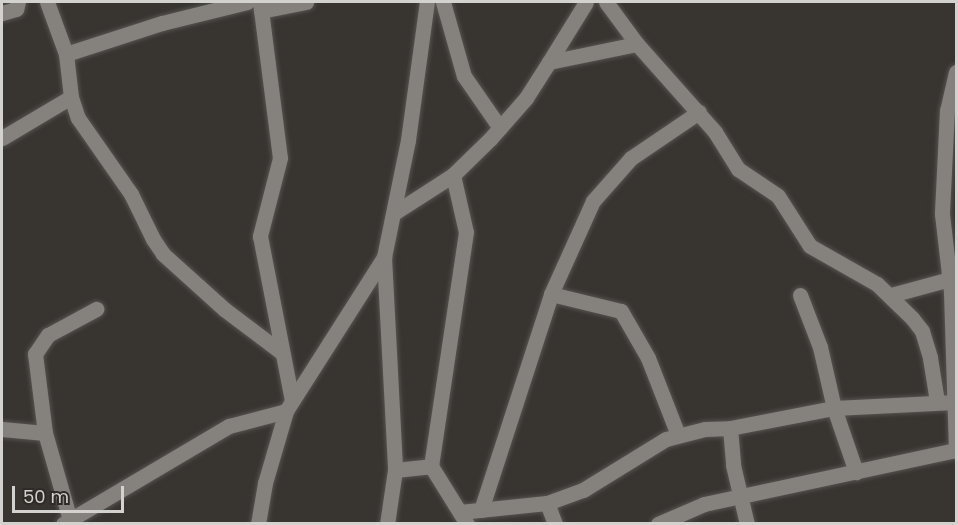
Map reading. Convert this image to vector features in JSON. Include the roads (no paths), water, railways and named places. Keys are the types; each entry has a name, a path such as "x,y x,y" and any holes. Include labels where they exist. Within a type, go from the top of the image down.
{"street":[{"path":"2,13 16,9 18,2"},
{"path":"47,2 66,54 71,97 85,130 131,194 163,254 224,309 281,352"},
{"path":"66,54 173,20 247,2"},
{"path":"289,406 260,236 280,158 261,6 306,2"},
{"path":"387,524 395,470 384,257 394,213 427,2"},
{"path":"443,2 464,76 500,128"},
{"path":"394,213 453,175 500,128 549,62 586,2"},
{"path":"606,2 637,44 699,112 738,170 778,196 810,246 891,295 922,331 937,401"},
{"path":"549,62 637,44"},
{"path":"658,524 684,518 704,504 743,499 956,450 950,279 942,213 944,142 957,72"},
{"path":"2,138 71,97"},
{"path":"481,510 551,294 593,201 612,176 631,158 699,112"},
{"path":"453,175 466,232 431,466 463,518 481,510 547,503 583,490 643,450 678,435 730,428 834,408 937,401 955,402"},
{"path":"258,524 265,483 289,406 384,257"},
{"path":"891,295 950,279"},
{"path":"551,294 621,310 648,358 678,435"},
{"path":"800,295 820,347 834,408 856,472"},
{"path":"96,309 48,334 37,349 35,360 45,433 66,522 229,426 289,406"},
{"path":"730,428 733,465 743,499 747,524"},
{"path":"2,429 45,433"},
{"path":"395,470 431,466"},
{"path":"547,503 555,524"}]}
